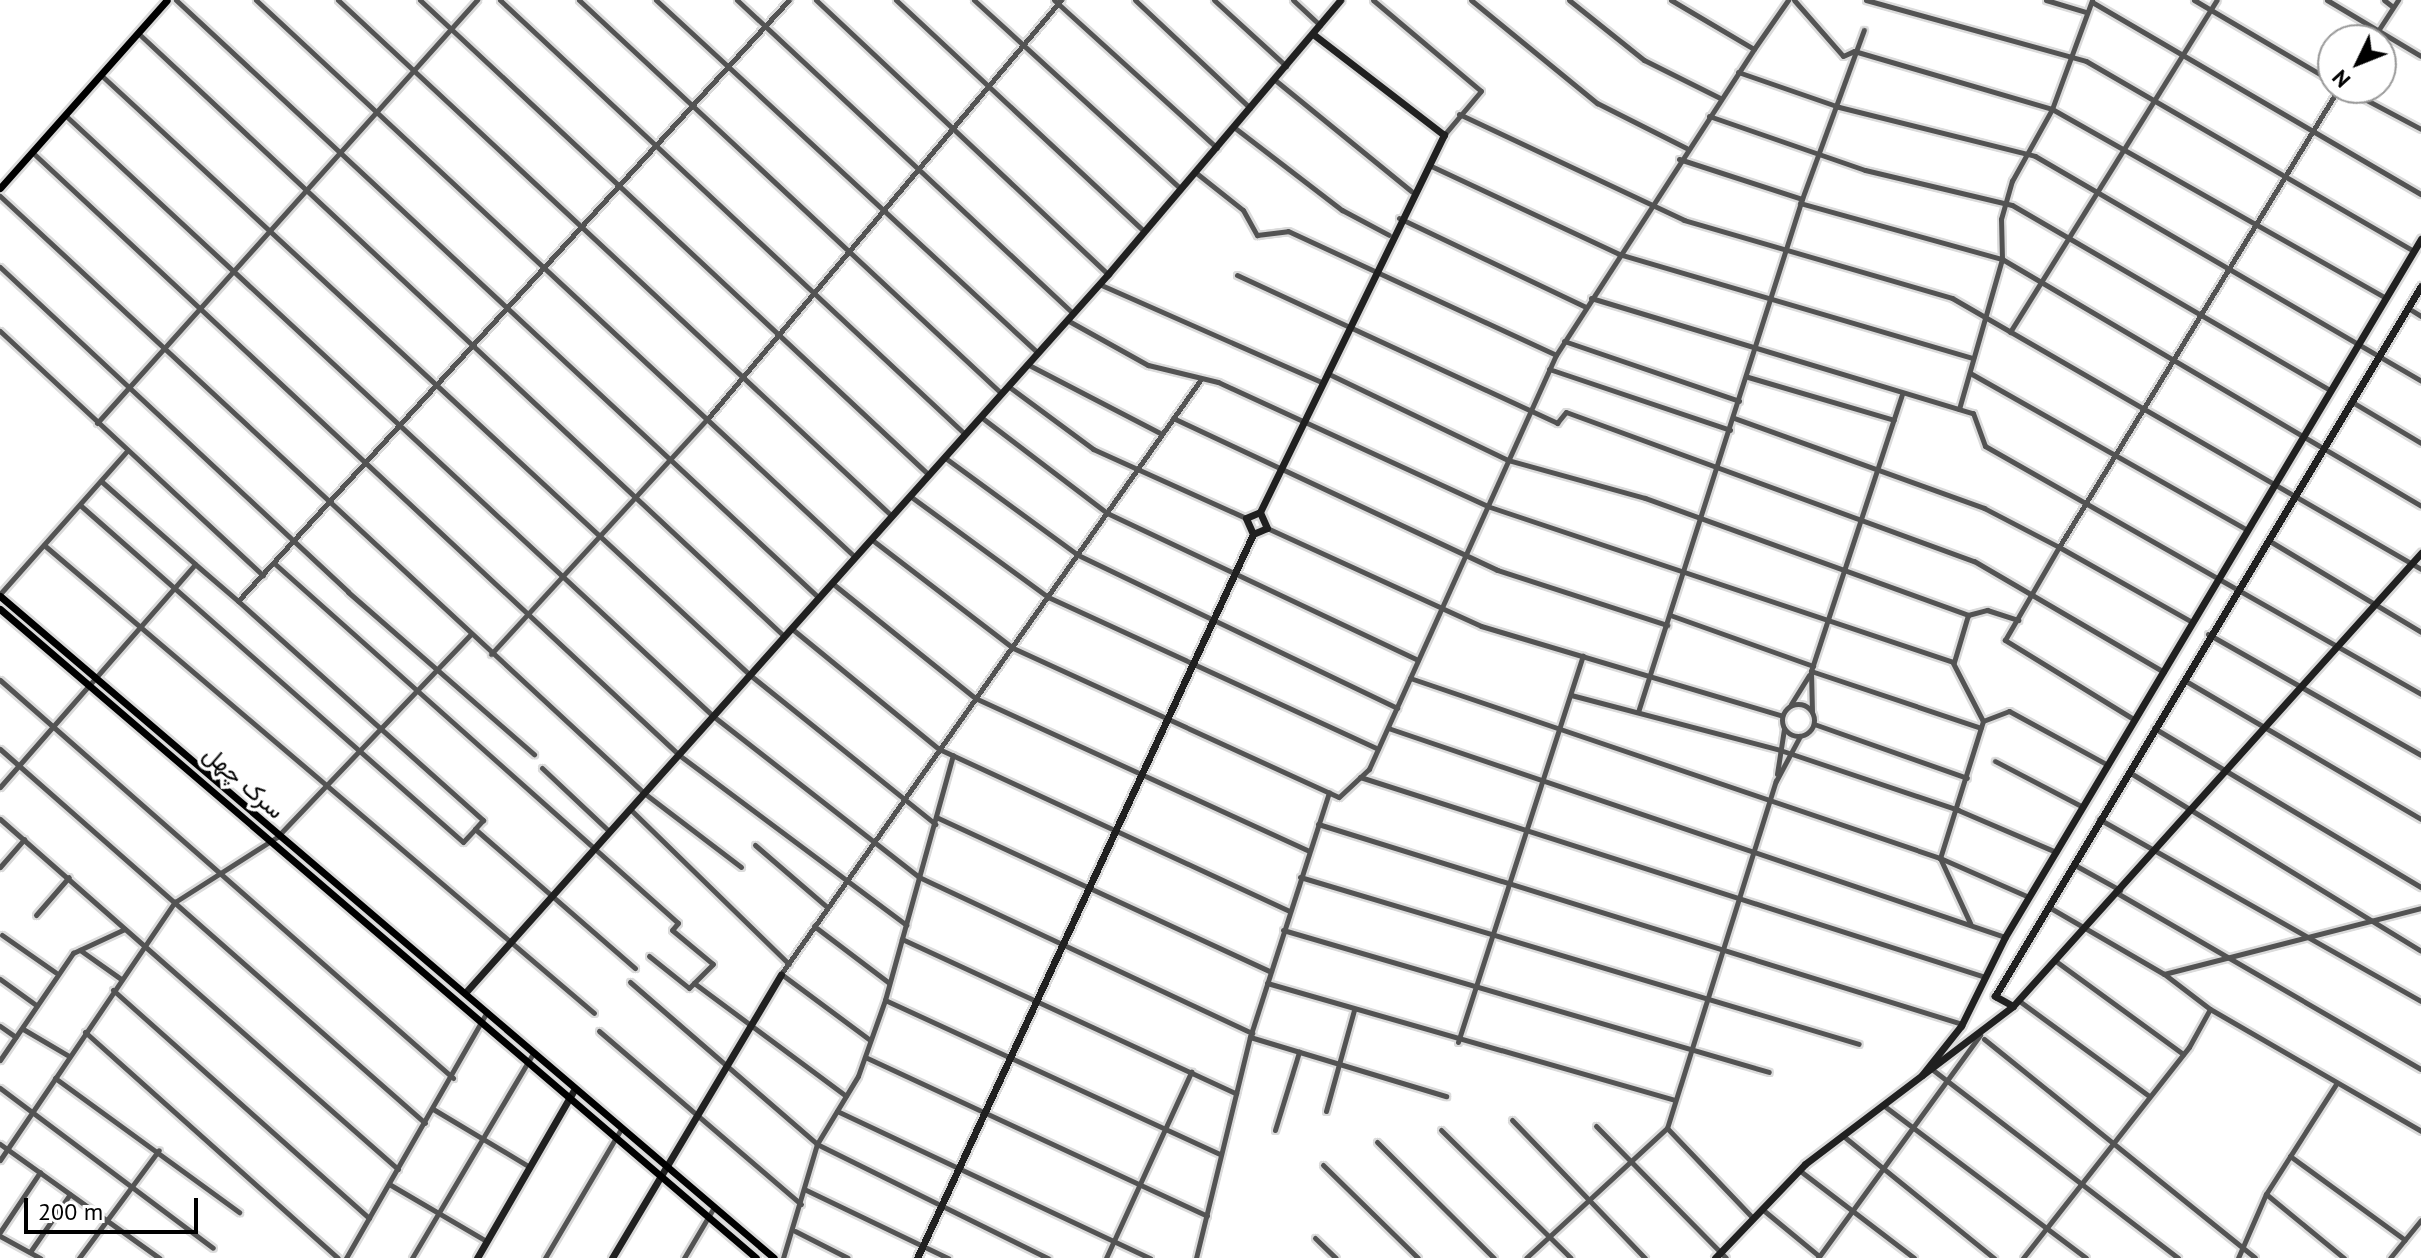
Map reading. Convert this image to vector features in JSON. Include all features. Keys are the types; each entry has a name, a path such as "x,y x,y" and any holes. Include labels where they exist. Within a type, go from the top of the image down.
{"main road":[{"path":"0,188 167,0"},
{"path":"465,993 1108,274 1287,67 1340,0"},
{"path":"1253,534 1246,518 1260,512 1389,235 1444,135 1313,34"},
{"path":"1917,1082 1962,1024 2005,937 2421,239"},
{"path":"2016,1003 1995,996 2208,634 2421,286"},
{"path":"917,1258 988,1112 1233,574 1253,534 1267,528 1260,512"},
{"path":"1720,1256 1799,1170 1841,1135 1982,1037 2057,962 2189,807 2421,553"},
{"name":"سرک چهل","path":"0,595 277,837 465,993 574,1090 774,1258"},
{"path":"0,609 526,1066 753,1257"},
{"path":"612,1258 781,974"},
{"path":"477,1258 574,1090"}],"street":[{"path":"176,0 819,598"},
{"path":"256,0 709,417 855,557"},
{"path":"338,0 892,516"},
{"path":"420,0 929,475"},
{"path":"97,423 477,0"},
{"path":"500,0 965,434"},
{"path":"579,0 1001,393"},
{"path":"656,0 1038,353"},
{"path":"737,0 1070,317 1148,365 1201,379 1304,421 1487,506 1951,661 1983,721 1958,810 1940,858 1970,924"},
{"path":"238,601 789,0"},
{"path":"816,0 1108,274"},
{"path":"896,0 1144,231"},
{"path":"974,0 1180,188"},
{"path":"1135,0 1251,108"},
{"path":"1214,0 1287,67"},
{"path":"1293,0 1321,25"},
{"path":"1373,0 1478,88 1444,135"},
{"path":"1471,0 1597,103 1686,148"},
{"path":"1569,0 1634,54 1720,98"},
{"path":"1671,0 1754,49"},
{"path":"871,539 1013,648 1339,797 1360,777 1378,749 1556,355 1686,148 1791,0 1831,48 1843,56 1854,51 2052,109 2386,298"},
{"path":"1866,0 2073,58 2154,100 2414,251"},
{"path":"2046,0 2086,12"},
{"path":"2194,0 2317,73"},
{"path":"2010,332 2217,0"},
{"path":"2327,0 2369,24"},
{"path":"2384,0 2393,7"},
{"path":"2383,24 2398,0"},
{"path":"491,654 709,417 1057,1 1217,149"},
{"path":"1959,409 1983,316 2002,259 2005,204 2052,109 2092,1 2421,194"},
{"path":"1638,712 1748,377 1817,152 1864,30"},
{"path":"138,33 638,494 784,636"},
{"path":"2397,41 2421,56"},
{"path":"1738,72 1836,105 2027,155 2421,381"},
{"path":"101,75 750,675 904,798 935,820 1270,971"},
{"path":"1275,80 1411,191"},
{"path":"2135,720 2005,640 2033,597 2059,547 2222,269 2286,177 2331,104"},
{"path":"2372,104 2421,129"},
{"path":"1459,114 1651,205 1785,250 1952,298 2421,569"},
{"path":"65,115 713,716 919,877 1251,1035 1446,1096"},
{"path":"1709,116 1817,152 2005,204 2069,239 2196,317 2330,390"},
{"path":"1235,128 1342,210 1389,235"},
{"path":"32,152 199,311 679,755 906,925"},
{"path":"1679,159 1801,201 2002,259 2167,360 2421,506"},
{"path":"1428,164 1619,254 1973,358"},
{"path":"1195,172 1243,210 1257,235 1288,231 1372,273 1556,355"},
{"path":"0,196 470,635 644,793 741,867"},
{"path":"1399,218 1586,307"},
{"path":"0,267 294,541 534,754"},
{"path":"1237,275 1557,423 1566,412 1719,465 1974,561 2164,672"},
{"path":"1099,284 1321,382"},
{"path":"1591,298 1755,351 1975,416 1985,446 2221,575 2421,694"},
{"path":"2408,308 2421,316"},
{"path":"0,331 263,575"},
{"path":"1564,341 1739,401"},
{"path":"1027,364 1162,434"},
{"path":"1549,369 1730,430"},
{"path":"1326,372 1508,460 1702,518 1968,615 1987,610 2018,620"},
{"path":"1970,373 2248,530"},
{"path":"1748,377 1894,420"},
{"path":"870,1040 781,974 845,879 1013,648 1201,379"},
{"path":"1008,386 1093,449 1246,518"},
{"path":"1776,781 1784,728 1782,716 1812,668 1831,620 1902,394"},
{"path":"2351,401 2421,443"},
{"path":"981,417 1107,513 1418,660"},
{"path":"1173,418 1465,556 1667,625"},
{"path":"1734,418 1984,508 2192,622"},
{"path":"0,595 127,451"},
{"path":"944,457 1078,555 1211,622 1397,708"},
{"path":"80,505 463,842 483,820 101,481"},
{"path":"910,496 1048,597 1378,749"},
{"path":"1267,528 1442,608 1583,656 1782,716"},
{"path":"2267,539 2421,632"},
{"path":"44,545 324,790 512,941 594,1013"},
{"path":"274,563 419,690 713,964 689,988 649,956"},
{"path":"0,787 93,677 195,564"},
{"path":"832,583 975,698 1309,851"},
{"path":"1670,615 1981,728"},
{"path":"1951,661 1968,615"},
{"path":"791,628 939,749 1289,911"},
{"path":"2208,634 2421,755"},
{"path":"0,1160 175,902 277,837 470,635"},
{"path":"1458,1042 1583,656"},
{"path":"1812,668 1814,724"},
{"path":"1410,678 1940,858 2029,897"},
{"path":"2183,679 2421,819"},
{"path":"0,680 453,1078"},
{"path":"1571,695 1780,750 1958,810 2056,852"},
{"path":"1790,706 1812,712"},
{"path":"1983,721 2009,711 2108,765"},
{"path":"1526,1258 1667,1128 1776,781 1800,736 1814,724"},
{"path":"1814,724 1967,778"},
{"path":"1388,728 2005,937"},
{"path":"1784,728 1800,736"},
{"path":"2154,728 2226,766 2421,887"},
{"path":"0,749 425,1123"},
{"path":"783,1258 795,1231 817,1144 865,1057 885,1000 953,755"},
{"path":"1995,761 2083,807"},
{"path":"542,768 610,832"},
{"path":"2128,771 2421,951"},
{"path":"1360,777 1526,833 1985,977"},
{"path":"1196,1258 1251,1035 1329,792"},
{"path":"630,809 789,964"},
{"path":"0,819 398,1169"},
{"path":"2099,819 2295,936 2421,1001"},
{"path":"1318,824 1962,1024"},
{"path":"475,829 635,968"},
{"path":"0,867 24,839"},
{"path":"755,845 826,906"},
{"path":"2072,863 2421,1069"},
{"path":"36,915 69,877"},
{"path":"1300,877 1492,938 1859,1044"},
{"path":"2047,906 2164,974 2210,1009 2421,1131"},
{"path":"2164,974 2229,958 2295,936 2421,908"},
{"path":"813,926 889,983"},
{"path":"0,1060 23,1029 55,972 80,950 125,929"},
{"path":"1283,930 1476,989 1769,1072"},
{"path":"2,935 55,972"},
{"path":"902,939 1236,1093"},
{"path":"80,950 121,979"},
{"path":"2057,962 2183,1054"},
{"path":"0,979 36,1005"},
{"path":"630,982 817,1144 1048,1258"},
{"path":"694,983 846,1096"},
{"path":"1267,983 1458,1042 1675,1100"},
{"path":"113,990 369,1218"},
{"path":"885,1000 1220,1154"},
{"path":"2016,1003 2149,1096"},
{"path":"2023,1258 2183,1054 2210,1009"},
{"path":"1326,1111 1354,1010"},
{"path":"346,1258 453,1078 487,1012"},
{"path":"0,1026 16,1037"},
{"path":"23,1029 69,1056"},
{"path":"599,1031 801,1204"},
{"path":"85,1032 338,1258"},
{"path":"1761,1208 1819,1257 1880,1169 1915,1129 1982,1037 2115,1139 2255,1258"},
{"path":"1275,1130 1299,1052"},
{"path":"412,1258 533,1053"},
{"path":"865,1057 1207,1216"},
{"path":"1933,1070 2178,1258"},
{"path":"1106,1258 1191,1072"},
{"path":"55,1078 159,1150 239,1212"},
{"path":"2238,1258 2245,1250 2266,1194 2336,1084"},
{"path":"0,1088 213,1248"},
{"path":"1883,1105 2086,1258"},
{"path":"433,1109 530,1167"},
{"path":"837,1111 1150,1258"},
{"path":"1512,1120 1645,1258"},
{"path":"1596,1126 1720,1256"},
{"path":"1667,1128 1753,1218"},
{"path":"545,1258 621,1129"},
{"path":"1441,1130 1571,1258"},
{"path":"1841,1135 1994,1258"},
{"path":"1377,1142 1494,1258"},
{"path":"0,1144 159,1258"},
{"path":"79,1258 159,1150"},
{"path":"2290,1156 2405,1240"},
{"path":"1323,1165 1418,1258"},
{"path":"1799,1170 1914,1258"},
{"path":"40,1172 0,1234 40,1258"},
{"path":"389,1184 486,1241"},
{"path":"804,1189 948,1258"},
{"path":"30,1252 70,1194"},
{"path":"2266,1194 2344,1258"},
{"path":"684,1258 714,1207"},
{"path":"2390,1258 2421,1220"},
{"path":"795,1231 848,1258"},
{"path":"1315,1238 1336,1258"},
{"path":"753,1257 758,1245"}]}
